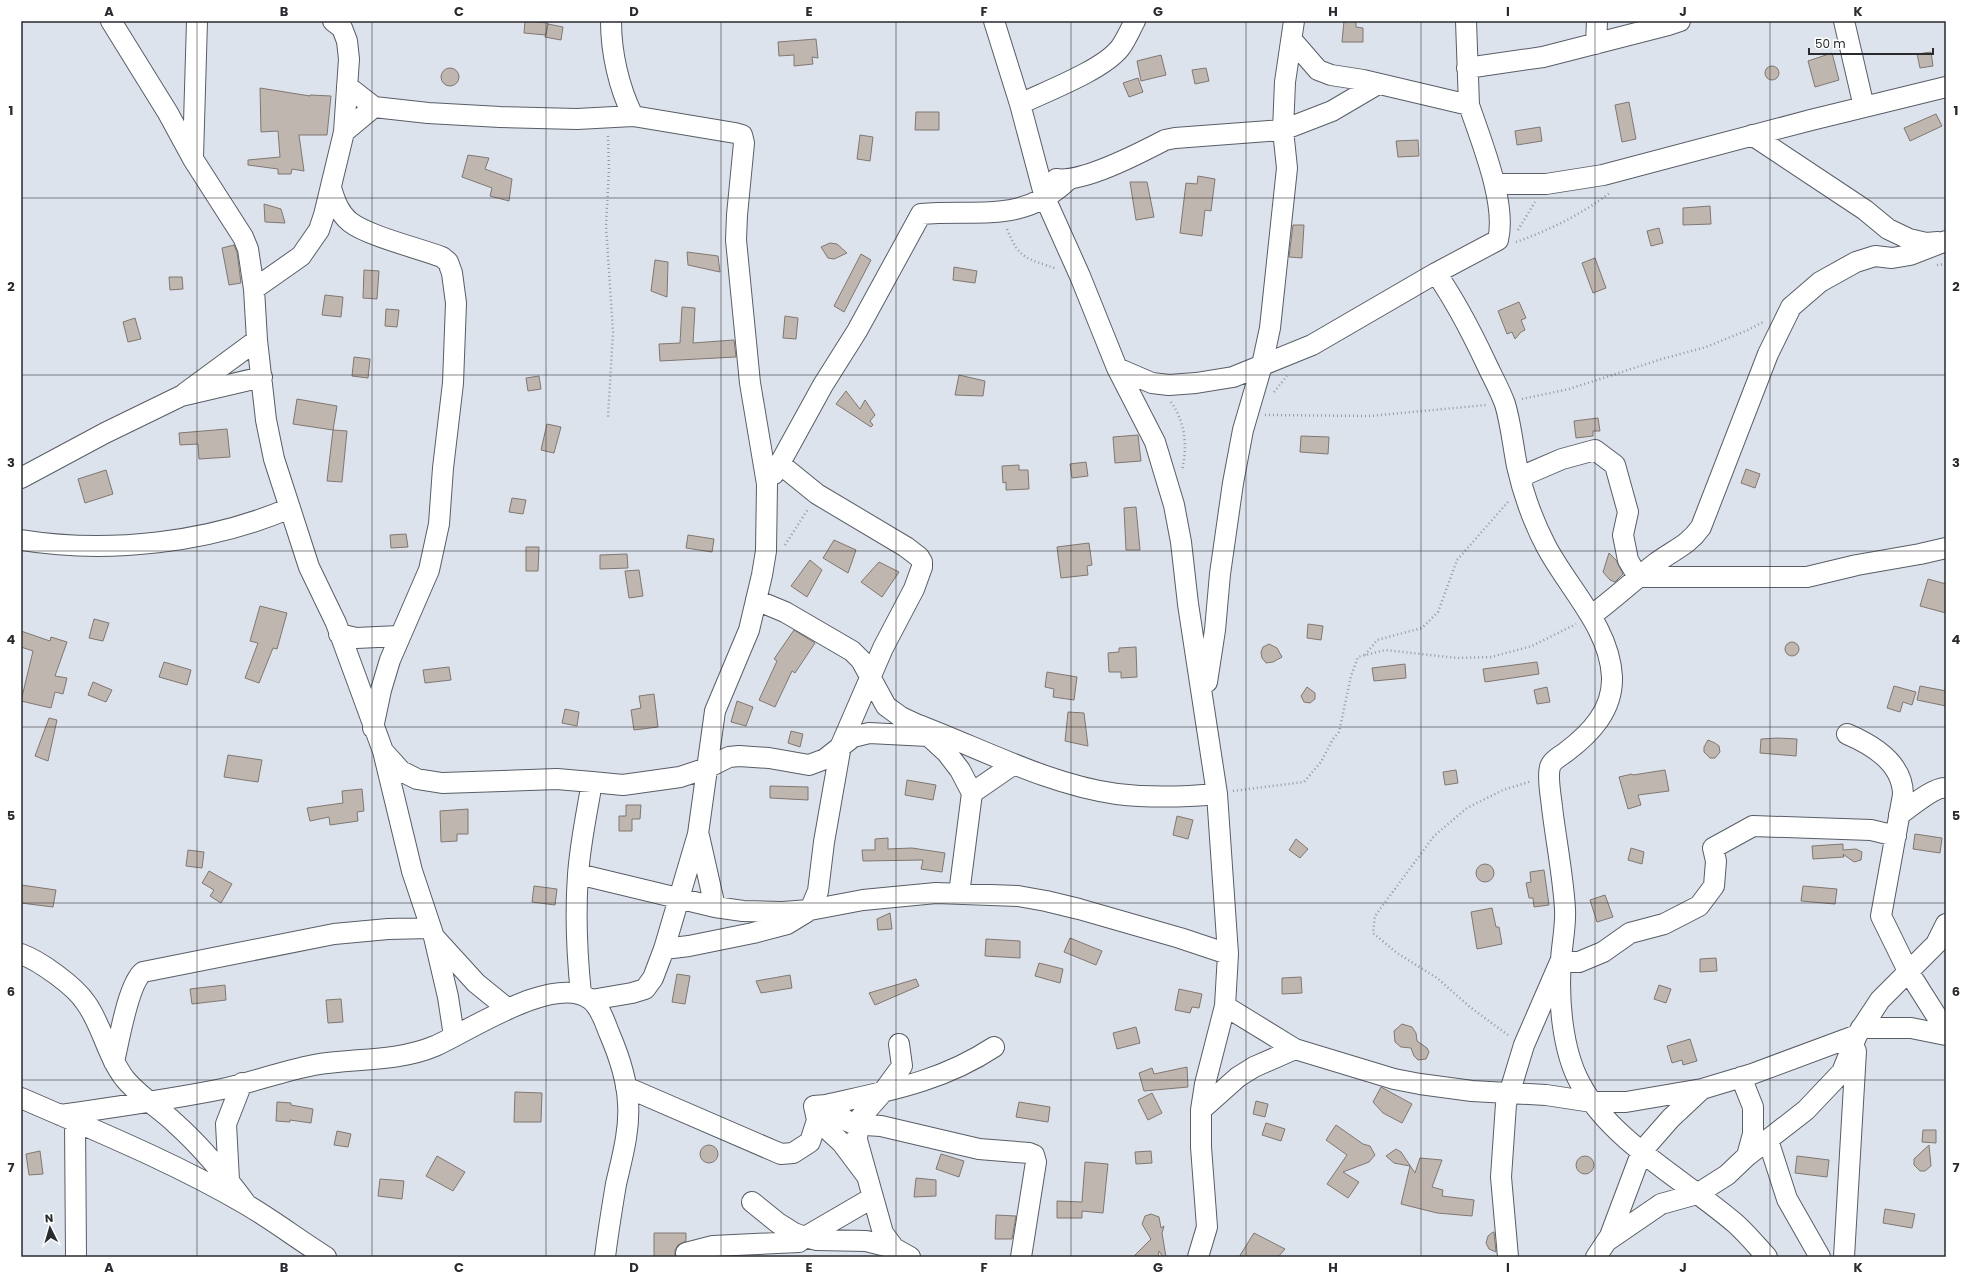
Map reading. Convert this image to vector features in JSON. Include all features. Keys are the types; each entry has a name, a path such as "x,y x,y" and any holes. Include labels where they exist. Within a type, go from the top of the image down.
{"street":[{"path":"111,21 168,113 193,159 244,237 248,249 254,289 257,340 266,420 274,459 310,567 339,634 373,728 383,751 412,871 432,933 448,997 454,1036"},
{"path":"254,289 301,256 319,230 324,215 344,132 349,59 347,41 342,28 333,21"},
{"path":"611,21 619,77 624,97 633,116"},
{"path":"994,21 1020,104 1046,198 1080,276 1117,368 1155,442 1174,505 1217,794 1228,954 1225,1006 1205,1084 1201,1110 1201,1148 1207,1227 1198,1257"},
{"path":"1020,104 1086,72 1108,59 1119,48 1135,21"},
{"path":"1117,368 1152,383 1169,385 1196,383 1233,377 1312,345 1436,273 1504,242 1495,184 1469,105 1466,21"},
{"path":"1596,44 1598,21"},
{"path":"1467,68 1543,56 1596,44 1680,21"},
{"path":"1844,21 1864,107"},
{"path":"193,159 199,22"},
{"path":"1293,31 1318,70 1331,75 1469,105"},
{"path":"1203,702 1215,630 1228,512 1246,419 1262,365 1270,328 1287,168 1283,130 1285,82 1293,31"},
{"path":"767,484 780,464 823,385 857,331 921,214 1001,213 1027,206 1046,198 1068,180 1107,168 1165,140 1283,130 1332,111 1378,84"},
{"path":"67,1118 211,1091 304,1067 339,1060 413,1054 435,1046 508,1008 548,995 586,997 632,993 645,988 653,978 664,949 698,834 714,711 749,630 766,551 767,484 750,383 736,240 744,143 742,135 633,116 577,119 500,117 428,113 374,107 347,86"},
{"path":"1495,184 1546,184 1603,175 1752,135 1946,87"},
{"path":"344,132 374,107"},
{"path":"1592,615 1617,597 1638,577 1657,562 1682,548 1693,538 1701,527 1768,354 1791,307 1820,282 1856,262 1875,256 1892,258 1910,255 1946,241 1926,243 1909,239 1888,229 1866,210 1752,135"},
{"path":"1039,176 1068,180"},
{"path":"331,188 338,207 350,222 367,231 442,257 448,262 455,286 453,383 443,468 439,524 429,570 399,636 381,690 373,728"},
{"path":"319,230 350,222"},
{"path":"1436,273 1466,320 1504,403 1520,477 1534,521 1548,549 1592,615 1610,659 1611,694 1608,706 1600,720 1576,744 1553,762 1550,768 1565,911 1560,962 1563,1018 1568,1054 1580,1082 1592,1102 1626,1138 1737,1225 1767,1257"},
{"path":"21,478 105,433 181,396 257,340"},
{"path":"181,396 262,378"},
{"path":"1520,477 1562,459 1595,450 1615,465 1628,512 1623,535 1628,560 1638,577"},
{"path":"664,949 718,940 787,924 810,910 818,891 824,842 841,745 871,676 914,588 922,567 922,562 919,557 906,547 817,494 780,464"},
{"path":"21,540 82,546 149,543 220,532 290,508"},
{"path":"1638,577 1807,577 1857,565 1946,548"},
{"path":"756,600 785,612 852,651 861,660 871,676 886,706 922,730 1066,782 1116,794 1146,796 1217,794"},
{"path":"339,634 356,638 399,636"},
{"path":"383,751 401,771 417,779 442,782 557,779 623,785 646,783 680,777 707,768 729,757 739,756 769,758 809,765 825,759 853,737 869,733 922,730 952,759 960,770 972,794 959,894"},
{"path":"1847,734 1868,743 1881,753 1900,776 1903,786 1903,795 1881,916 1908,971 1946,1031"},
{"path":"972,794 1014,764"},
{"path":"592,782 578,874 577,935 586,997 599,1010 615,1047 626,1087 628,1102 628,1122 611,1212 605,1257"},
{"path":"1899,815 1930,794 1946,788"},
{"path":"1560,962 1579,962 1603,952 1630,933 1664,924 1698,906 1714,886 1716,861 1713,848 1753,826 1871,830 1896,836"},
{"path":"698,834 715,907"},
{"path":"578,874 715,907 743,911 782,912 810,910 863,900 936,893 992,894 1046,901 1135,924 1228,954"},
{"path":"1602,1249 1661,1204 1697,1194 1727,1175 1748,1156 1806,1110 1842,1072 1859,1032 1880,1000 1936,944 1946,924"},
{"path":"114,1062 127,1008 138,976 143,972 334,934 432,933 476,983 508,1008"},
{"path":"21,954 37,961 78,993 87,1003 114,1062 125,1079 139,1094 197,1143 229,1180 247,1205"},
{"path":"1508,1257 1501,1177 1502,1137 1509,1092 1524,1045 1560,962"},
{"path":"1225,1006 1296,1049 1394,1079 1472,1091 1546,1095 1592,1102 1626,1102 1702,1089 1741,1077 1859,1032 1911,1028 1946,1035"},
{"path":"1844,1257 1859,1032"},
{"path":"899,1044 902,1066 883,1092 860,1118 860,1127 857,1131 857,1140 883,1233 900,1254"},
{"path":"821,1113 883,1092 917,1084 972,1062 994,1047"},
{"path":"1201,1110 1238,1076 1254,1067 1296,1049"},
{"path":"1741,1077 1753,1107 1753,1134 1748,1156"},
{"path":"226,1124 242,1083"},
{"path":"626,1087 781,1154 793,1153 810,1142 821,1113"},
{"path":"1602,1249 1642,1151 1671,1118 1702,1089"},
{"path":"211,1091 226,1124 229,1180"},
{"path":"21,1098 137,1149 247,1205 326,1257"},
{"path":"821,1113 847,1121 860,1127 865,1125 881,1126 979,1150 1029,1153 1034,1155 1036,1162 1021,1257"},
{"path":"821,1113 866,1175"},
{"path":"67,1118 76,1257"},
{"path":"1768,1140 1787,1199 1820,1257"},
{"path":"686,1253 713,1246 799,1242 804,1237 872,1198"},
{"path":"752,1202 778,1223 794,1233 804,1237 817,1240 866,1241 900,1254"}],"path":[{"path":"607,117 609,169 606,226 613,332 608,417"},
{"path":"1504,242 1546,184"},
{"path":"1504,242 1537,235 1569,219 1615,189"},
{"path":"1001,213 1013,246 1024,258 1080,276"},
{"path":"1246,419 1267,415 1370,416 1504,403 1569,389 1662,359 1706,347 1748,330 1766,320"},
{"path":"1272,395 1292,370"},
{"path":"1152,383 1168,397 1182,424 1186,442 1181,477"},
{"path":"1365,655 1378,640 1422,628 1438,612 1457,560 1509,501 1520,477"},
{"path":"784,545 798,527 817,494"},
{"path":"1217,794 1304,782 1321,762 1333,739 1339,732 1351,676 1358,657 1385,650 1457,658 1491,657 1532,646 1592,615"},
{"path":"1524,1045 1489,1022 1438,978 1397,953 1373,933 1374,916 1434,836 1467,808 1503,790 1550,775"}],"building":[{"path":"525,21 548,23 546,35 524,33"},
{"path":"1344,21 1356,21 1356,27 1363,28 1363,42 1342,42"},
{"path":"548,24 563,27 561,40 545,37"},
{"path":"816,39 818,58 812,57 813,64 794,66 794,55 779,56 778,42"},
{"path":"1931,52 1933,66 1920,68 1917,54"},
{"path":"1832,53 1839,80 1815,87 1808,61"},
{"path":"1161,55 1166,75 1141,81 1137,61"},
{"path":"1769,66 1775,66 1779,70 1779,76 1775,80 1769,80 1765,76 1765,70"},
{"path":"446,68 454,68 459,73 457,84 454,86 446,86 441,81 441,73"},
{"path":"1206,68 1209,81 1195,84 1192,70"},
{"path":"1138,78 1143,92 1129,97 1123,83"},
{"path":"260,88 310,96 331,96 327,135 299,135 304,171 292,169 291,174 278,174 278,169 248,165 248,160 280,157 278,131 261,132"},
{"path":"1629,102 1636,139 1622,142 1615,105"},
{"path":"916,112 939,112 939,130 915,130"},
{"path":"1936,114 1942,126 1910,141 1904,128"},
{"path":"1540,127 1542,141 1517,145 1515,131"},
{"path":"860,135 873,137 870,161 857,159"},
{"path":"1418,140 1419,156 1398,157 1396,141"},
{"path":"468,155 489,158 485,169 512,179 509,201 490,196 492,188 462,177"},
{"path":"1198,176 1215,179 1211,211 1205,210 1202,236 1180,233 1186,183 1197,184"},
{"path":"1130,182 1147,182 1154,217 1136,220"},
{"path":"264,204 281,209 285,223 265,222"},
{"path":"1710,206 1711,224 1683,225 1683,208"},
{"path":"1293,225 1304,225 1302,258 1289,257"},
{"path":"1659,228 1663,243 1651,246 1647,231"},
{"path":"830,243 837,244 847,253 834,259 828,258 821,247"},
{"path":"234,245 237,252 241,283 229,285 222,248"},
{"path":"687,252 718,256 720,272 688,265"},
{"path":"861,254 871,260 844,312 834,306"},
{"path":"1595,258 1606,288 1593,293 1582,263"},
{"path":"655,260 668,262 667,297 651,291"},
{"path":"954,267 977,271 975,283 953,280"},
{"path":"364,270 379,271 377,299 363,298"},
{"path":"169,277 182,277 183,289 170,290"},
{"path":"325,295 343,297 341,317 322,315"},
{"path":"1519,302 1526,318 1521,320 1525,330 1515,339 1512,332 1507,334 1498,311"},
{"path":"682,307 695,308 693,343 734,340 736,357 660,361 659,344 680,343"},
{"path":"386,309 399,310 397,327 385,326"},
{"path":"785,316 798,318 796,339 783,338"},
{"path":"135,318 141,339 128,342 123,322"},
{"path":"354,357 370,359 368,378 352,376"},
{"path":"959,375 985,381 983,396 955,395"},
{"path":"539,376 541,389 528,391 526,378"},
{"path":"846,391 860,409 865,400 875,415 870,421 873,425 871,427 836,404"},
{"path":"297,399 337,406 333,430 293,424"},
{"path":"1598,418 1600,431 1593,431 1593,436 1576,438 1574,421"},
{"path":"547,424 561,427 554,453 541,450"},
{"path":"227,429 230,457 199,459 198,444 180,445 179,433"},
{"path":"333,430 347,431 342,482 327,481"},
{"path":"1138,435 1141,461 1115,463 1113,437"},
{"path":"1301,436 1329,437 1328,454 1300,452"},
{"path":"1086,462 1088,476 1072,478 1070,464"},
{"path":"1019,465 1019,470 1028,470 1029,489 1006,490 1006,482 1003,483 1002,466"},
{"path":"1746,469 1760,474 1755,488 1741,483"},
{"path":"106,470 113,494 85,503 78,479"},
{"path":"512,498 526,500 523,514 509,512"},
{"path":"1136,507 1140,550 1126,550 1124,508"},
{"path":"406,534 408,547 391,548 390,535"},
{"path":"688,535 714,539 712,552 686,548"},
{"path":"834,540 856,550 848,573 823,558"},
{"path":"1089,543 1092,565 1087,566 1088,575 1061,578 1057,547"},
{"path":"526,547 539,547 538,571 526,571"},
{"path":"1609,553 1616,560 1623,574 1615,582 1610,580 1603,572"},
{"path":"627,554 628,568 600,569 600,555"},
{"path":"810,560 822,570 807,597 791,586"},
{"path":"879,562 899,572 882,597 861,582"},
{"path":"639,570 643,596 629,598 625,571"},
{"path":"1928,579 1946,584 1946,613 1920,606"},
{"path":"260,606 287,613 277,649 273,648 259,683 245,678 258,643 250,641"},
{"path":"94,619 109,623 103,641 89,638"},
{"path":"1308,624 1323,626 1321,640 1307,638"},
{"path":"794,630 815,643 795,673 792,671 775,707 759,700 777,661 774,659"},
{"path":"21,631 50,641 51,637 67,642 55,676 67,678 63,694 55,692 51,708 21,701 33,651 21,647"},
{"path":"1789,642 1795,642 1799,646 1799,652 1795,656 1789,656 1785,652 1785,646"},
{"path":"1269,644 1277,648 1282,657 1273,662 1266,663 1262,658 1261,652 1263,647"},
{"path":"1136,647 1137,677 1121,678 1121,672 1109,672 1108,653 1119,652 1119,648"},
{"path":"164,662 191,670 187,685 159,677"},
{"path":"1537,662 1539,674 1485,682 1483,669"},
{"path":"1405,664 1406,678 1374,681 1372,668"},
{"path":"449,667 451,680 425,683 423,670"},
{"path":"1047,672 1077,677 1074,700 1053,697 1054,689 1045,687"},
{"path":"93,682 112,690 106,702 88,695"},
{"path":"1894,686 1916,692 1912,705 1903,702 1900,712 1887,708"},
{"path":"1920,686 1946,691 1946,706 1917,700"},
{"path":"1307,687 1315,693 1315,699 1310,703 1304,702 1301,696"},
{"path":"1547,687 1550,702 1537,704 1534,690"},
{"path":"654,694 658,727 634,730 631,710 641,708 639,696"},
{"path":"737,701 753,707 746,726 731,722"},
{"path":"565,709 579,712 577,726 562,723"},
{"path":"1068,712 1084,713 1088,746 1065,741"},
{"path":"49,718 57,720 48,761 35,756"},
{"path":"791,731 803,734 800,747 788,743"},
{"path":"1761,739 1797,739 1796,756 1760,753"},
{"path":"1708,740 1719,746 1720,752 1715,758 1710,758 1704,752 1704,747"},
{"path":"228,755 262,760 258,782 224,777"},
{"path":"1456,770 1458,783 1445,785 1443,772"},
{"path":"1665,770 1669,791 1638,795 1641,805 1628,809 1619,777"},
{"path":"907,780 936,785 933,800 905,795"},
{"path":"770,786 808,787 808,800 770,798"},
{"path":"362,789 364,811 357,812 358,821 330,825 329,817 310,821 307,808 343,803 342,791"},
{"path":"626,805 641,805 640,819 632,819 632,831 619,831 619,816 626,816"},
{"path":"468,809 468,834 457,834 457,841 441,842 440,811"},
{"path":"1177,816 1193,820 1188,839 1173,835"},
{"path":"1915,834 1942,838 1940,853 1913,849"},
{"path":"888,838 888,849 912,848 945,853 942,872 921,869 923,860 863,861 862,850 875,850 875,839"},
{"path":"1296,839 1308,849 1300,858 1289,850"},
{"path":"1843,844 1843,850 1856,849 1862,852 1861,860 1854,862 1843,854 1844,857 1813,859 1812,846"},
{"path":"1631,848 1644,852 1642,864 1628,860"},
{"path":"188,850 204,852 202,868 186,866"},
{"path":"1485,864 1491,867 1494,873 1491,879 1485,882 1479,879 1476,873 1479,867"},
{"path":"1544,870 1549,905 1534,907 1533,898 1529,898 1526,883 1531,882 1530,872"},
{"path":"209,871 232,884 221,903 210,896 214,890 202,883"},
{"path":"21,885 56,890 53,907 21,903"},
{"path":"534,886 557,889 555,905 532,902"},
{"path":"1803,886 1837,889 1835,904 1801,901"},
{"path":"1605,895 1613,917 1597,922 1590,900"},
{"path":"1492,908 1496,927 1499,927 1502,944 1477,949 1471,912"},
{"path":"890,913 892,929 878,930 877,919"},
{"path":"1070,938 1102,951 1096,965 1064,952"},
{"path":"986,939 1020,941 1020,958 985,956"},
{"path":"1716,958 1717,971 1700,972 1700,959"},
{"path":"1039,963 1063,969 1060,983 1035,976"},
{"path":"677,974 690,976 685,1004 672,1002"},
{"path":"790,975 792,988 761,993 756,981"},
{"path":"1301,977 1302,993 1282,994 1282,978"},
{"path":"916,979 919,986 875,1005 869,993"},
{"path":"225,985 226,1000 192,1004 190,989"},
{"path":"1659,985 1671,989 1666,1003 1654,999"},
{"path":"1179,989 1202,994 1199,1008 1192,1007 1190,1013 1175,1010"},
{"path":"341,999 343,1022 328,1023 326,1000"},
{"path":"1402,1024 1412,1027 1416,1033 1417,1041 1427,1048 1429,1052 1426,1059 1418,1060 1414,1056 1411,1048 1401,1047 1395,1042 1394,1031"},
{"path":"1136,1027 1140,1043 1117,1049 1113,1033"},
{"path":"1690,1039 1697,1061 1683,1065 1682,1060 1672,1063 1667,1046"},
{"path":"1187,1067 1188,1087 1144,1091 1139,1073 1152,1068 1154,1074"},
{"path":"1381,1087 1412,1104 1402,1123 1383,1113 1373,1102"},
{"path":"515,1092 542,1093 541,1122 514,1122"},
{"path":"1152,1093 1162,1113 1148,1120 1138,1100"},
{"path":"1256,1101 1268,1104 1265,1117 1253,1114"},
{"path":"277,1102 291,1103 291,1105 313,1109 311,1123 290,1120 290,1122 276,1121"},
{"path":"1019,1102 1050,1107 1048,1122 1016,1117"},
{"path":"1266,1123 1285,1129 1281,1141 1262,1135"},
{"path":"1336,1125 1363,1144 1370,1146 1375,1155 1369,1162 1343,1172 1359,1182 1348,1198 1327,1184 1347,1155 1326,1140"},
{"path":"1923,1130 1936,1130 1936,1143 1922,1142"},
{"path":"337,1131 351,1134 348,1147 334,1145"},
{"path":"709,1145 715,1148 718,1154 715,1160 709,1163 703,1160 700,1154 703,1148"},
{"path":"1929,1145 1931,1166 1925,1171 1920,1171 1914,1165 1914,1159"},
{"path":"1396,1149 1401,1152 1415,1173 1420,1158 1442,1160 1432,1187 1443,1190 1442,1196 1474,1200 1472,1216 1437,1213 1401,1204 1410,1166 1394,1163 1386,1156"},
{"path":"40,1151 43,1174 29,1175 26,1154"},
{"path":"1151,1151 1152,1163 1136,1164 1135,1152"},
{"path":"941,1154 964,1161 959,1177 936,1169"},
{"path":"437,1156 465,1172 453,1191 426,1176"},
{"path":"1585,1156 1591,1159 1594,1165 1591,1171 1585,1174 1579,1171 1576,1165 1579,1159"},
{"path":"1797,1156 1829,1160 1827,1177 1795,1173"},
{"path":"1085,1162 1108,1164 1103,1213 1082,1211 1082,1218 1057,1218 1057,1201 1082,1202"},
{"path":"916,1178 936,1180 936,1196 914,1197"},
{"path":"380,1179 404,1181 402,1199 378,1196"},
{"path":"1885,1209 1915,1214 1912,1228 1883,1223"},
{"path":"1151,1214 1159,1217 1161,1228 1164,1226 1162,1233 1166,1257 1163,1257 1159,1251 1158,1257 1133,1257 1151,1239 1142,1224 1145,1216"},
{"path":"996,1215 1016,1216 1012,1239 995,1239"},
{"path":"1493,1232 1496,1252 1489,1249 1486,1243 1488,1236"},
{"path":"654,1233 686,1233 686,1241 678,1245 675,1250 675,1257 654,1257"},
{"path":"1254,1233 1285,1249 1278,1257 1239,1257"}]}
